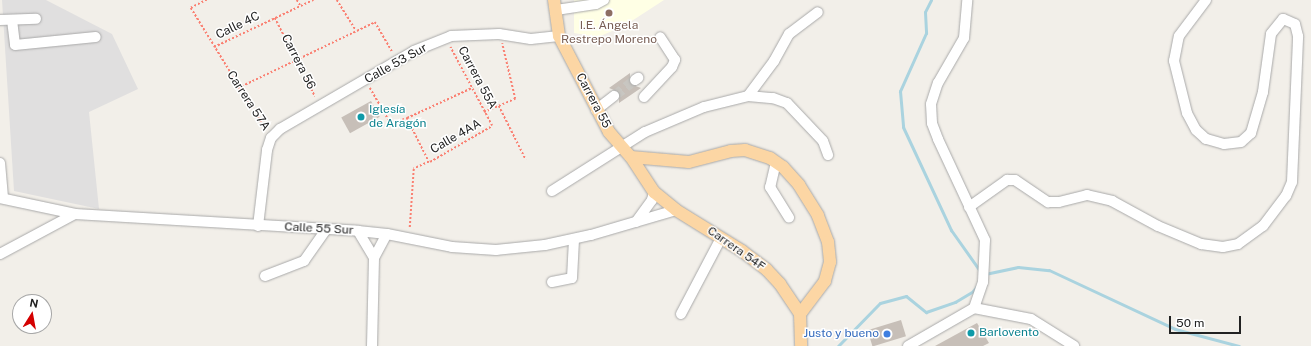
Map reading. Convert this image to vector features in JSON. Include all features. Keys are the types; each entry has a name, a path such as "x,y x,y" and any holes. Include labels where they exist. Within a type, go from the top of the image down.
{"main road":[{"name":"Carrera 55","path":"556,4 559,36 596,110 621,146 631,157 654,192"},
{"path":"631,157 689,162 731,151 745,150 773,160 793,177 818,216 828,242 830,262 825,281 800,314 801,346"},
{"name":"Carrera 54F","path":"654,192 676,210 721,238 766,270 800,314"}],"street":[{"path":"556,4 596,4 604,0"},
{"path":"967,0 964,38 938,83 931,104 932,123 938,139 985,240 985,267 983,282 974,308"},
{"path":"969,207 1007,180 1015,180 1048,202 1059,202 1087,195 1112,201 1158,226 1201,244 1223,246 1238,244 1263,226 1286,196 1292,182 1298,36 1295,24 1283,19 1271,34 1263,92 1251,133 1241,142 1224,144 1206,139 1196,130 1187,113 1174,61 1179,36 1206,0"},
{"path":"748,96 774,61 789,34 818,12"},
{"path":"0,20 36,19"},
{"path":"12,20 15,45 96,37"},
{"name":"Calle 53 Sur","path":"271,138 280,129 366,81 414,51 445,38 451,36 499,34 531,39 559,36"},
{"path":"644,97 672,67 675,60 660,37"},
{"path":"596,110 614,96"},
{"path":"552,191 645,132 704,107 748,96 773,98 787,103 823,141 828,155"},
{"name":"Carrera 57A","path":"258,226 267,150 271,138"},
{"path":"773,160 770,187 789,218"},
{"path":"0,163 1,198"},
{"path":"636,222 652,200 654,192"},
{"name":"Calle 55 Sur","path":"1,198 75,214 358,231 387,234 452,247 496,250 520,249 574,239 676,210"},
{"path":"0,254 75,214"},
{"path":"265,276 304,261 326,229"},
{"path":"358,231 374,258"},
{"path":"372,346 374,258 387,234"},
{"path":"681,314 721,238"},
{"path":"552,282 572,278 574,239"},
{"path":"908,346 974,308 1031,319 1074,346"}],"path":[{"name":"Carrera 57A","path":"207,0 191,8 238,88 271,138"},
{"path":"297,0 301,6"},
{"name":"Calle 4C","path":"214,47 313,0"},
{"path":"338,0 356,31"},
{"name":"Carrera 56","path":"275,18 320,106"},
{"path":"238,88 375,22 397,62"},
{"name":"Calle 4AA","path":"484,112 516,99 499,34"},
{"name":"Carrera 55A","path":"445,38 492,126"},
{"path":"366,81 391,124 472,88"},
{"path":"499,106 526,160"},
{"path":"407,118 429,162"},
{"name":"Calle 4AA","path":"409,238 414,169 492,126"}],"shaded area":[{"path":"2,0 46,0 112,34 138,89 89,112 99,209 14,191"},
{"name":"I.E. Ángela Restrepo Moreno","path":"574,0 664,0 624,26 598,37 574,33"}],"building":[{"path":"630,73 630,84 641,88 619,103 619,92 609,88"},
{"name":"Iglesía de Aragón","path":"371,101 380,117 350,133 341,117"},
{"name":"Justo y bueno","path":"901,320 906,336 872,346 868,330"},
{"name":"Barlovento","path":"977,323 989,343 983,346 935,346"}],"waterway":[{"path":"931,0 925,12 926,33 900,91 903,127 951,230 980,271"},
{"path":"985,274 1018,267 1049,270 1175,329 1239,346"},
{"path":"838,346 880,303 906,296 926,312 955,302 973,291 977,286"}],"tunnel":[{"path":"614,96 635,80"}],"place":[{"name":"I.E. Ángela Restrepo Moreno","path":"609,13"},
{"name":"Iglesía de Aragón","path":"361,117"},
{"name":"Barlovento","path":"971,333"},
{"name":"Justo y bueno","path":"887,334"}]}
